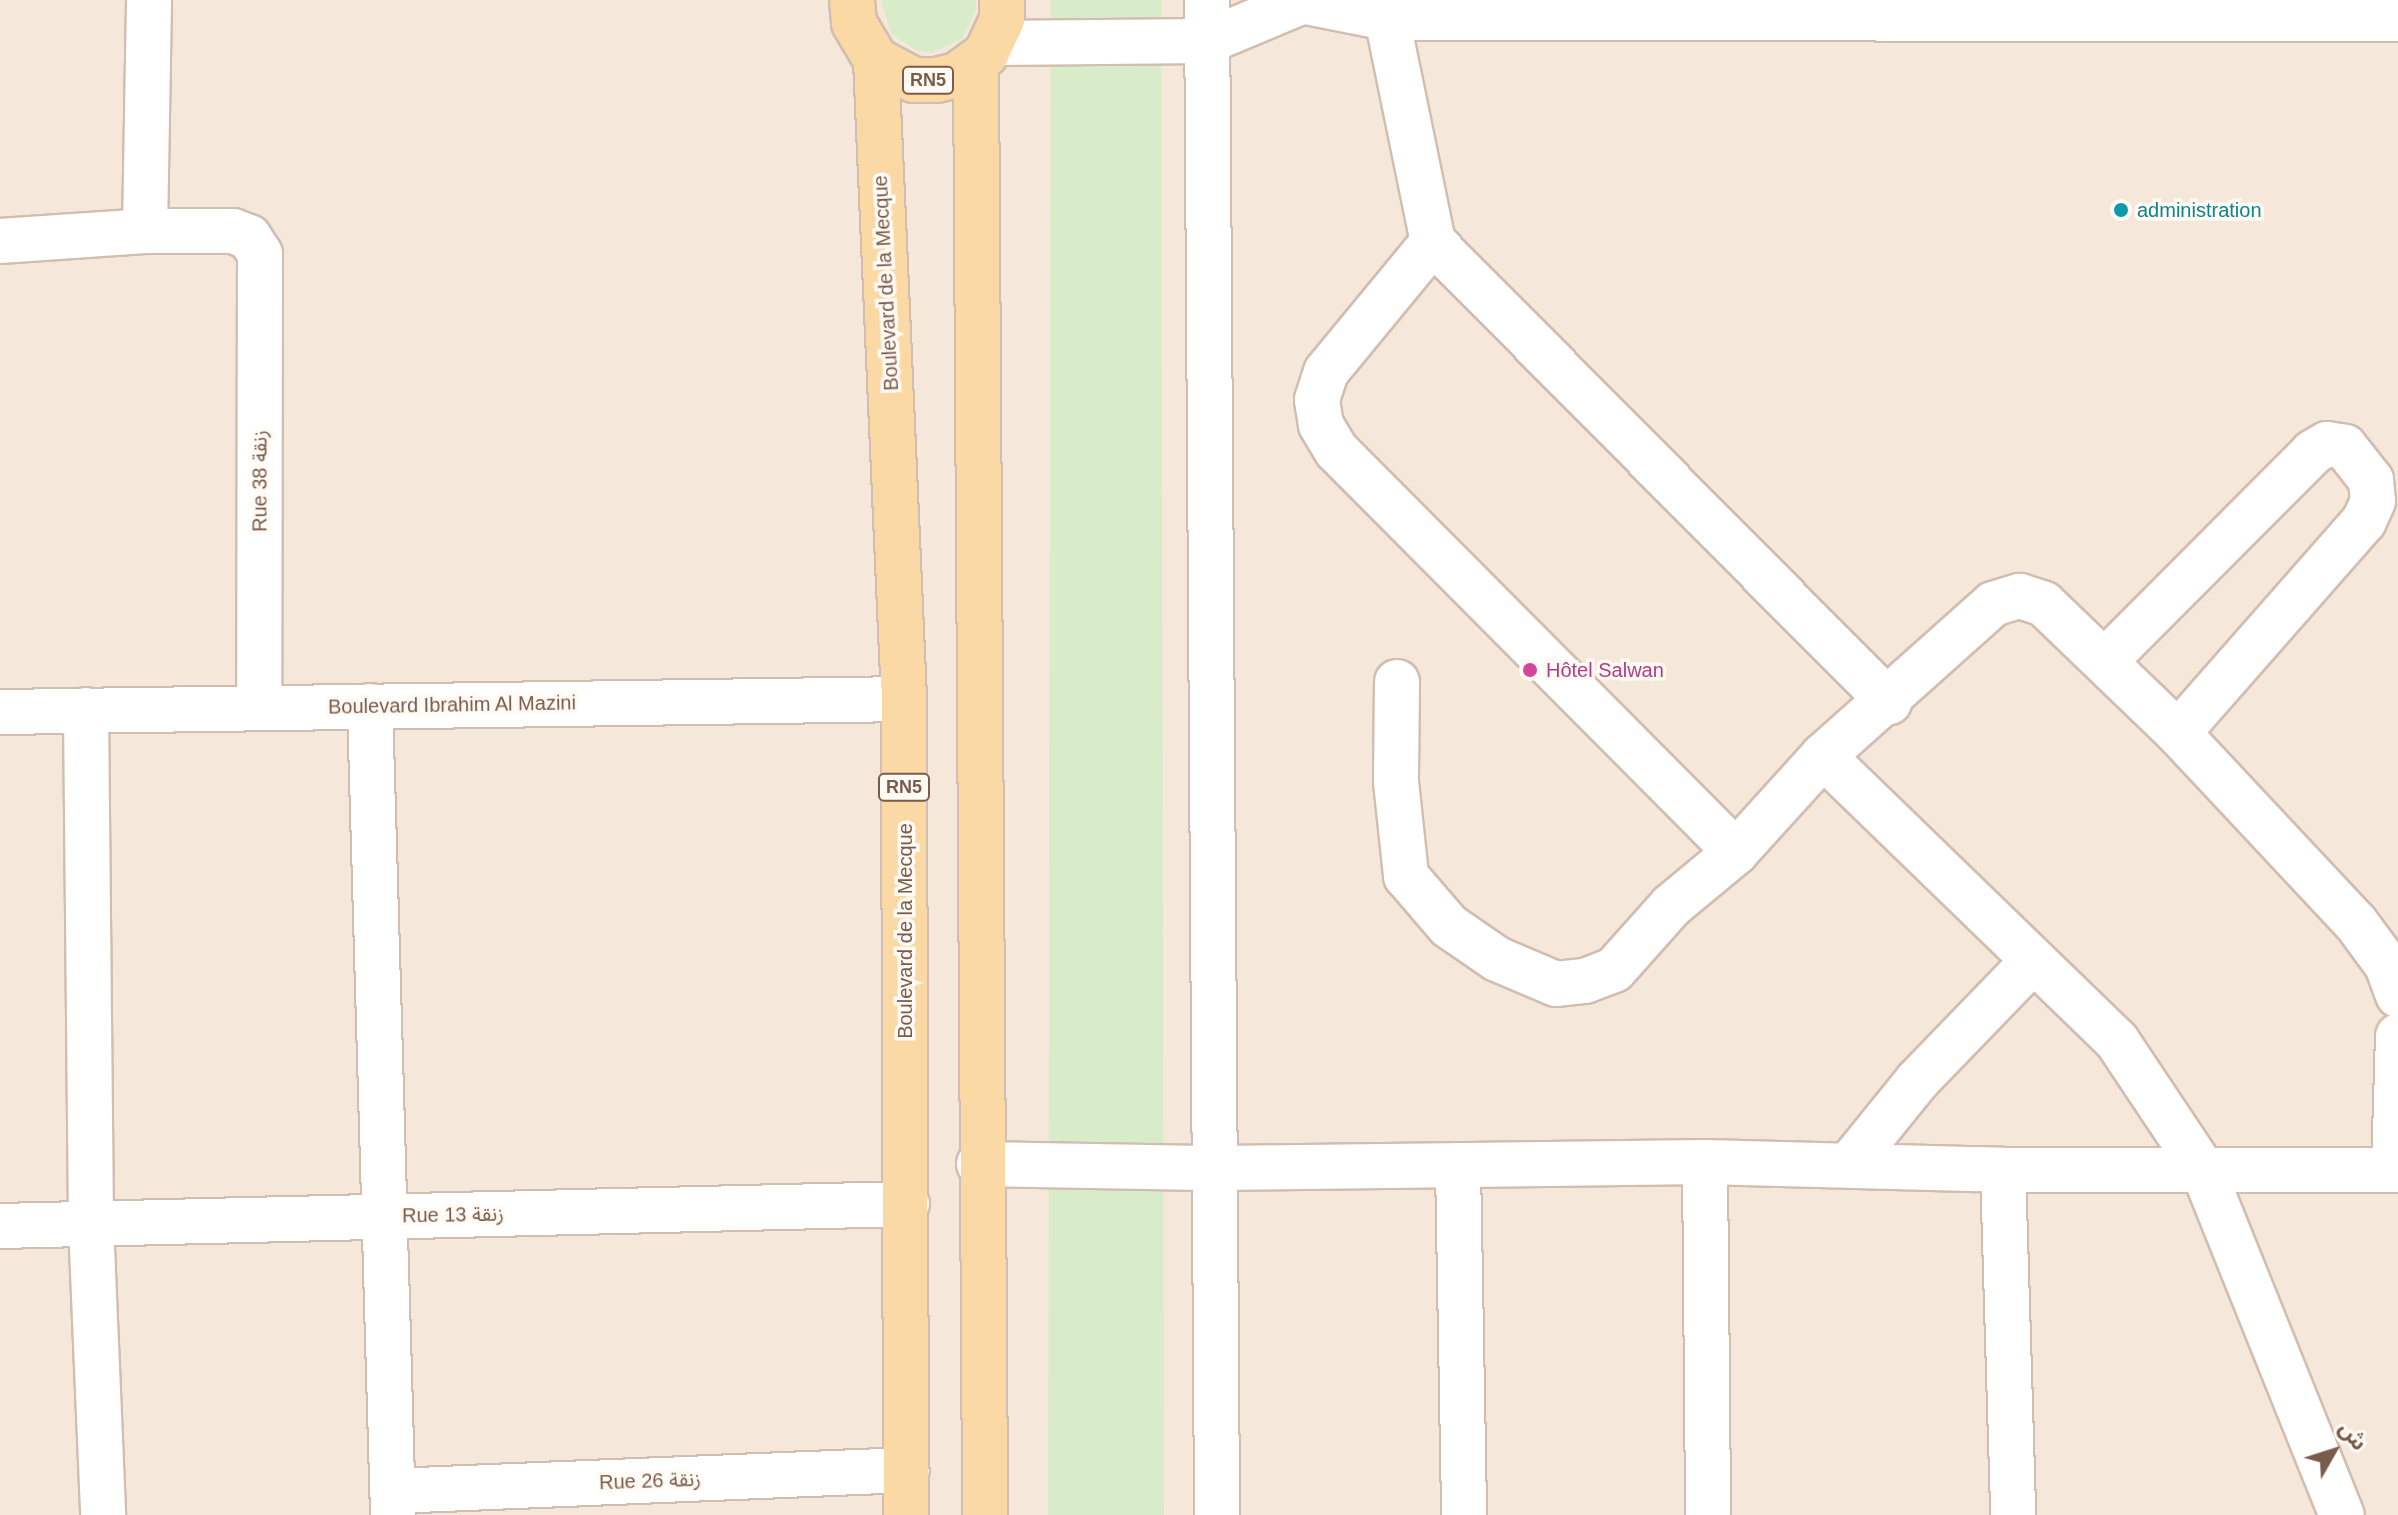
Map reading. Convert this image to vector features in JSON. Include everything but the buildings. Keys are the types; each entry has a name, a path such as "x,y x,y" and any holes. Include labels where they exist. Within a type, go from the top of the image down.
{"main road":[{"name":"RN5","path":"852,0 854,23 876,60 914,80 957,75 985,53"},
{"name":"RN5","path":"985,1515 979,1164 985,53 1002,0"},
{"name":"Boulevard de la Mecque","path":"876,60 904,699 906,1515"}],"street":[{"path":"0,241 145,231 149,0"},
{"path":"985,53 1207,20 1298,1 1387,18 1963,10 2398,19"},
{"path":"1387,18 1433,242 1889,702"},
{"path":"1207,20 1218,1168 1217,1515"},
{"name":"Rue 38 زنقة","path":"145,231 233,231 249,237 260,254 259,708"},
{"path":"1433,242 1326,372 1317,400 1321,425 1336,450 1736,852"},
{"path":"2106,660 2313,452 2327,444 2345,447 2371,480 2373,501 2364,521 2178,733"},
{"path":"1397,682 1396,782 1406,876 1449,926 1497,959 1556,984 1585,981 1614,970 1671,906 1736,852 1823,756 1889,702 1993,604 2020,596 2044,604 2106,660 2178,733 2356,923 2387,965 2398,995"},
{"name":"Boulevard Ibrahim Al Mazini","path":"0,712 904,699"},
{"path":"370,706 393,1503"},
{"path":"86,710 91,1224 103,1515"},
{"path":"1823,756 2032,962 2117,1041 2203,1170 2342,1515"},
{"path":"1849,1165 1917,1081 2032,962"},
{"path":"979,1164 1218,1168 1705,1162 2003,1170 2396,1170 2398,1036"},
{"path":"1705,1162 1708,1515"},
{"path":"1458,1165 1464,1515"},
{"path":"2003,1170 2013,1515"},
{"name":"Rue 13 زنقة","path":"0,1226 907,1204"},
{"name":"Rue 26 زنقة","path":"393,1503 907,1470"}],"shaded area":[{"path":"0,0 2398,0 2398,1515 0,1515"}],"green space":[{"path":"881,0 976,0 976,10 962,39 933,52 917,51 891,34"},
{"path":"1051,0 1161,0 1164,1515 1048,1515"}],"place":[{"name":"administration","path":"2121,210"},
{"name":"Hôtel Salwan","path":"1530,670"}]}
